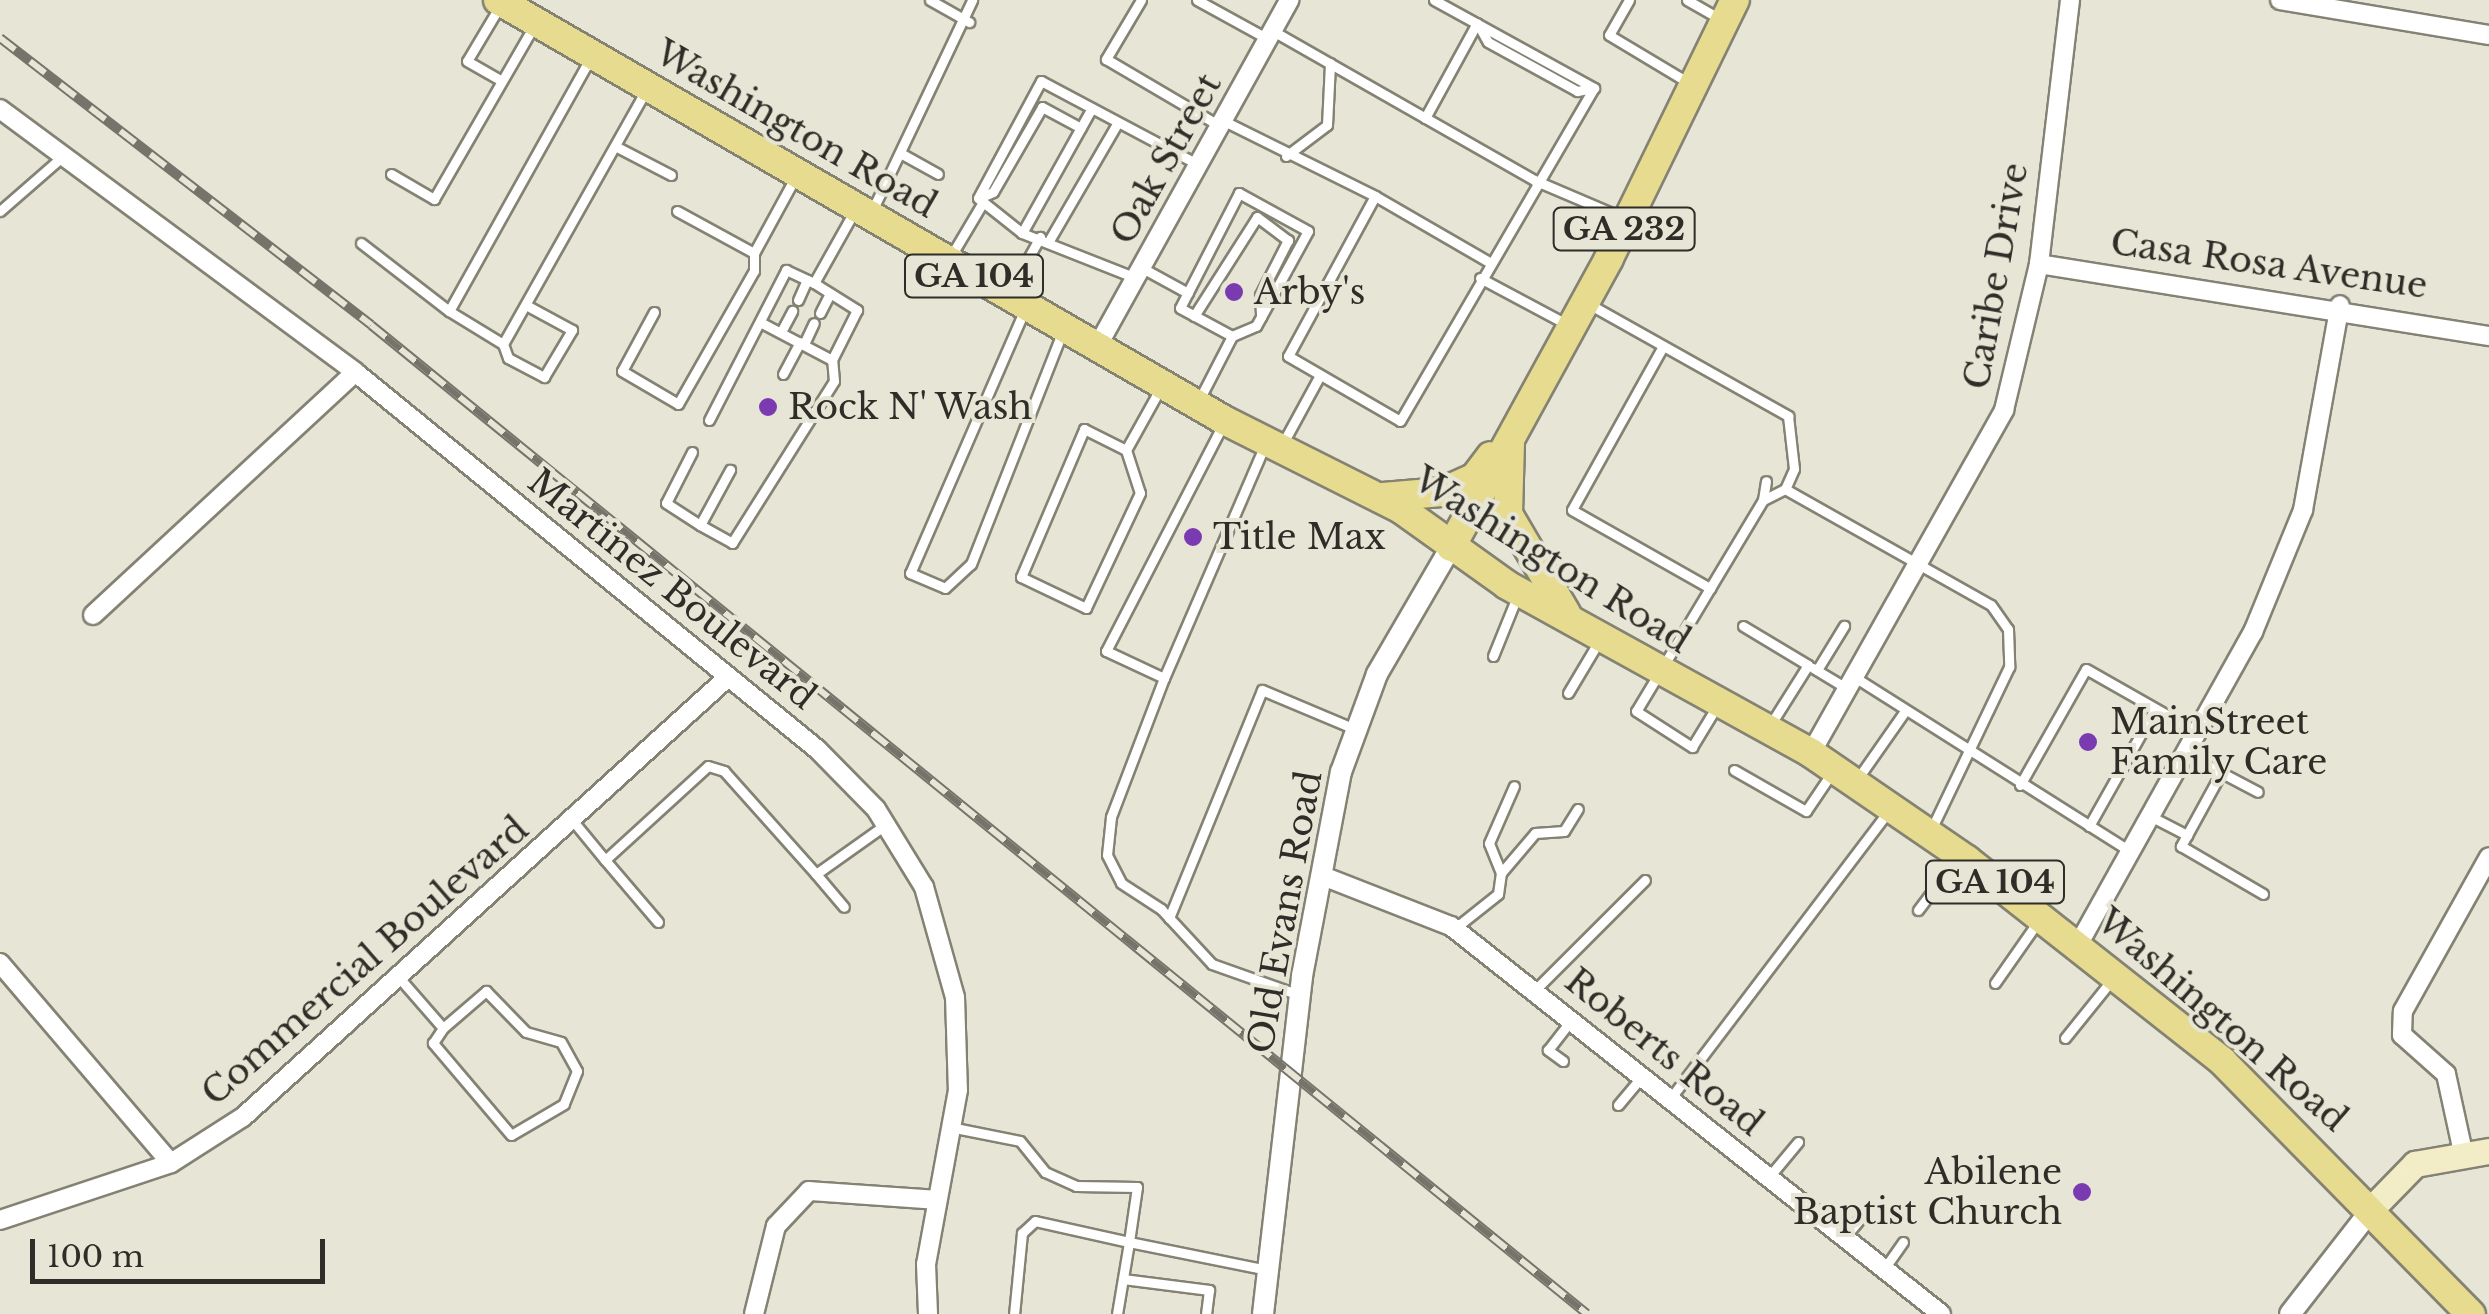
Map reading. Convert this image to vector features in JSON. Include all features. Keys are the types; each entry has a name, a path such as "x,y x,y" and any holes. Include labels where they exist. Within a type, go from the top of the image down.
{"main road":[{"name":"Washington Road","path":"500,1 1224,420 1378,497 1520,591 1717,706 1811,753 1960,855 2116,975 2374,1206 2471,1314"},
{"name":"GA 232","path":"1452,547 1510,431 1628,220 1730,10"},
{"path":"1378,497 1417,498 1474,477 1510,431"},
{"path":"1510,431 1508,514 1571,621"},
{"path":"2374,1206 2415,1164 2476,1151"}],"street":[{"name":"Oak Street","path":"1097,347 1290,0"},
{"name":"Caribe Drive","path":"1811,753 1922,566 2004,410 2039,264 2070,0"},
{"path":"2280,0 2489,35"},
{"name":"Martinez Boulevard","path":"0,108 355,372 838,767 888,824 924,886 952,974 959,1054 937,1200 928,1314"},
{"name":"Casa Rosa Avenue","path":"2039,264 2340,305 2489,336"},
{"path":"2078,945 2253,632 2303,510 2340,305"},
{"path":"93,615 355,372"},
{"name":"Old Evans Road","path":"1263,1314 1299,995 1356,729 1420,589 1452,547"},
{"name":"Commercial Boulevard","path":"0,1220 171,1162 243,1117 402,981 728,677"},
{"path":"2476,1151 2446,1074 2402,1035 2402,1012 2489,856"},
{"name":"Roberts Road","path":"1324,877 1454,929 1536,989 1932,1311"},
{"path":"0,964 171,1162"},
{"path":"754,1314 776,1226 809,1191 937,1200"},
{"path":"2290,1314 2374,1206"}],"lane":[{"path":"930,0 969,22"},
{"path":"798,300 902,154 969,22 972,0"},
{"path":"1141,0 1106,59 1286,156 1375,196 1489,262"},
{"path":"1197,0 1330,64 1534,180 1628,220"},
{"path":"1375,196 1288,356 1400,422 1534,180 1554,162 1594,88 1434,0"},
{"path":"1629,0 1609,35 1694,85"},
{"path":"1687,0 1730,10"},
{"path":"500,1 467,62 502,81"},
{"path":"391,174 434,199 536,22"},
{"path":"1425,118 1477,24"},
{"path":"449,311 592,55"},
{"path":"1286,156 1327,125 1330,64"},
{"path":"948,261 1041,81 1200,166"},
{"path":"503,344 648,87"},
{"path":"981,200 993,192 1042,107 1081,128"},
{"path":"1022,234 1092,108"},
{"path":"1064,326 971,564 946,588 910,572 1045,238 1118,122"},
{"path":"615,146 670,175"},
{"path":"0,210 65,154"},
{"path":"902,154 938,174"},
{"path":"654,312 622,371 678,404 754,271 754,253 797,173"},
{"path":"1196,404 1232,336 1262,317 1308,230 1239,193 1180,308 1232,336"},
{"path":"981,200 1022,234 1045,238 1188,293"},
{"path":"677,210 754,253"},
{"path":"1194,316 1257,217 1288,240 1260,295 1262,317"},
{"path":"360,243 449,311 503,344 508,358 544,377 572,330 526,305"},
{"path":"692,452 666,504 732,543 754,518 834,381 832,360 858,310 786,270 708,420"},
{"path":"1480,278 1662,348 1788,416 1791,442 1786,489"},
{"path":"820,312 830,293"},
{"path":"782,332 792,311"},
{"path":"760,322 832,360"},
{"path":"783,374 814,323"},
{"path":"1662,348 1572,510 1710,588"},
{"path":"1299,995 1212,964 1169,918 1121,883 1107,855 1111,817 1164,678 1274,443 1320,375"},
{"path":"1126,450 1084,428 1020,577 1086,608 1140,493 1126,450 1162,384"},
{"path":"1164,678 1106,651 1224,420"},
{"path":"1780,457 1791,442"},
{"path":"700,525 730,470"},
{"path":"1717,706 1692,747 1636,711 1656,670 1763,500 1766,480"},
{"path":"1786,489 1991,605 2008,630 2009,667 1972,758 1929,834"},
{"path":"1763,500 1786,489"},
{"path":"1492,656 1520,591"},
{"path":"1743,626 1813,668 1905,712 1972,758 2130,852"},
{"path":"1767,729 1844,626"},
{"path":"1568,694 1601,638"},
{"path":"2020,785 2086,670 2195,731"},
{"path":"1169,918 1262,690 1356,729"},
{"path":"2089,826 2155,709"},
{"path":"1734,770 1806,811 1905,712"},
{"path":"2183,753 2258,792"},
{"path":"605,860 708,766 724,771 844,908"},
{"path":"2222,773 2181,846 2263,894"},
{"path":"1502,873 1490,843 1514,786"},
{"path":"1454,929 1498,894 1502,873 1535,833 1564,831 1578,808"},
{"path":"1670,1099 1890,808"},
{"path":"2150,816 2187,835"},
{"path":"573,821 658,922"},
{"path":"816,874 888,824"},
{"path":"1918,910 1960,855"},
{"path":"1536,989 1645,880"},
{"path":"1995,983 2041,916"},
{"path":"2065,1038 2116,975"},
{"path":"402,981 443,1028"},
{"path":"486,991 526,1032 575,1056 564,1104 511,1135 434,1043 443,1028 486,991"},
{"path":"1562,1061 1548,1050 1573,1019"},
{"path":"1618,1104 1642,1076"},
{"path":"950,1127 1020,1140 1046,1172 1076,1186 1137,1186 1116,1314"},
{"path":"1768,1178 1798,1142"},
{"path":"1844,1238 1865,1213"},
{"path":"1014,1314 1022,1233 1035,1221 1268,1270"},
{"path":"1884,1270 1903,1242"},
{"path":"1123,1279 1209,1290 1206,1314"}],"railway":[{"path":"0,38 371,325 1587,1314"}],"place":[{"name":"Arby's","path":"1234,292"},
{"name":"Rock N' Wash","path":"768,407"},
{"name":"Title Max","path":"1193,537"},
{"name":"MainStreet Family Care","path":"2088,742"},
{"name":"Abilene Baptist Church","path":"2082,1192"}]}
